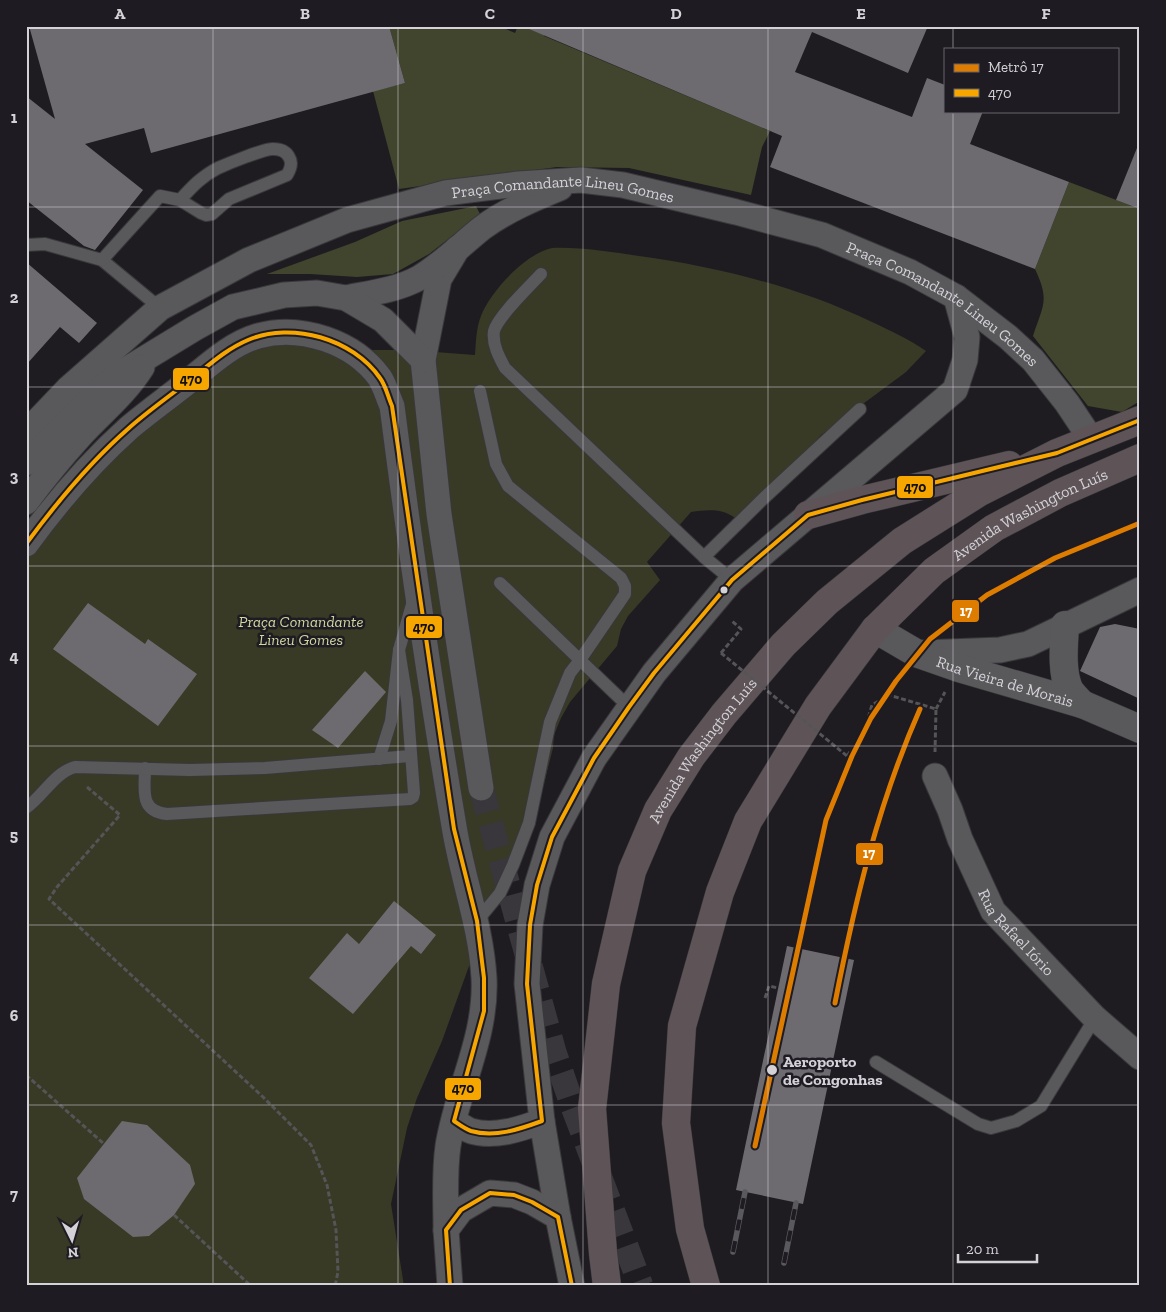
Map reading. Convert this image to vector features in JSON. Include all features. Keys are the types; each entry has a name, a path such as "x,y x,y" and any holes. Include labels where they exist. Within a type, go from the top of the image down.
{"highway":[{"name":"Avenida Washington Luís","path":"607,1286 592,1109 606,984 632,870 658,810 691,757 724,714 783,645 827,602 902,541 980,492 1057,453 1140,420"},
{"path":"808,515 862,500 1057,453"},
{"name":"Avenida Washington Luís","path":"706,1286 690,1228 676,1124 682,1026 720,892 748,821 818,706 875,629 934,571 994,528 1060,492 1140,458"}],"street":[{"path":"346,298 400,286 420,277 484,227 531,200 581,180"},
{"name":"Praça Comandante Lineu Gomes","path":"26,433 68,389 160,308 249,260 347,220 445,194 518,184 581,180 623,185 822,235 910,272 956,296 1008,337 1033,360 1067,403 1090,439"},
{"path":"457,249 439,279 423,360 439,514 481,788"},
{"path":"26,463 97,392 121,373 233,307 284,295 317,293 346,298 383,320 423,360"},
{"path":"572,1286 542,1121 527,984 530,925 537,885 552,837 594,758 629,707 654,673 732,580 955,390 965,360 966,337 956,296"},
{"path":"26,544 82,476 129,429 219,356 235,346 258,336 281,333 307,334 335,342 360,357 380,379 392,406 454,829 477,921 484,978 484,1012 448,1147 446,1230 450,1286"},
{"path":"26,502 80,435 136,378 148,356"},
{"path":"916,653 1014,648 1028,644 1140,590"},
{"path":"1065,625 1064,663 1066,678 1069,690 1082,704"},
{"name":"Rua Vieira de Morais","path":"875,629 916,653 959,668 1082,704 1140,729"},
{"name":"Rua Rafael Iório","path":"935,776 960,839 993,911 1095,1018 1140,1057"},
{"path":"454,1121 470,1130 486,1134 526,1127 542,1121"},
{"path":"446,1230 461,1210 490,1193 514,1194 558,1217"}],"lane":[{"path":"102,260 160,196 180,200 206,215 212,214 229,199 287,175 290,170 291,161 288,154 281,150 271,149 218,168 199,179 180,200"},
{"path":"26,245 45,244 102,260 160,308"},
{"path":"541,274 498,321 494,332 495,349 505,368 704,557 732,580"},
{"path":"477,921 500,893 513,866 529,823 550,722 570,673 624,594 625,586 621,578 508,486 496,464 480,391"},
{"path":"704,557 765,497 860,409"},
{"path":"500,583 629,707"},
{"path":"379,759 391,721 399,650 417,585"},
{"path":"145,768 145,797 148,806 156,813 167,814 410,799 414,793 407,700 399,650"},
{"path":"26,808 66,769 76,767 190,770 265,768 410,756"},
{"path":"876,1062 978,1124 991,1128 1016,1121 1041,1106 1095,1018"}],"path":[{"path":"741,628 721,653 847,756 863,735 872,705 888,695 936,709 935,776"},
{"path":"66,769 120,815 57,887 49,899 263,1096 311,1145 327,1185 336,1230 338,1272 335,1286"},
{"path":"766,998 768,986 778,988"},
{"path":"26,1075 104,1143"},
{"path":"174,1215 251,1286"}],"green space":[{"path":"389,26 499,26 515,33 518,26 548,26 544,36 770,131 762,147 751,195 629,168 557,167 399,189 373,91 405,83"},
{"path":"1069,182 1140,209 1140,401 1122,412 1088,406 1033,336 1042,310 1044,296 1035,269"},
{"path":"476,206 482,218 456,233 429,254 393,274 357,277 267,274 355,242 402,221"},
{"name":"Praça Comandante Lineu Gomes","path":"552,248 596,250 729,272 816,298 900,335 926,351 906,372 821,435 789,472 735,518 719,511 691,512 647,562 660,580 628,616 621,629 617,646 570,702 561,718 554,735 553,748 538,807 482,930 442,1041 417,1098 407,1128 391,1204 404,1286 26,1286 26,527 145,400 190,365 244,336 362,350 408,350 475,355 479,321 492,296 520,265 542,251"}],"building":[{"path":"29,26 389,26 405,83 151,153 144,128 85,144 143,190 95,250 84,246 26,200 26,96 55,119"},
{"path":"522,26 928,26 908,73 812,32 795,72 912,117 927,78 944,85 944,112 983,112 970,144 1069,182 1035,269 770,167 782,136"},
{"path":"1140,143 1140,209 1116,200"},
{"path":"26,262 97,323 79,343 60,327 26,365"},
{"path":"88,603 145,644 148,639 197,674 158,726 53,649"},
{"path":"1115,624 1140,629 1140,699 1080,671 1100,627"},
{"path":"365,671 386,692 338,748 312,730"},
{"path":"394,901 436,935 421,954 411,946 353,1014 309,978 347,933 359,944"},
{"name":"Aeroporto de Congonhas","path":"787,946 854,960 803,1204 736,1190"},
{"path":"122,1121 147,1125 190,1165 195,1184 174,1215 149,1236 133,1237 84,1199 77,1178"}],"tunnel":[{"path":"481,788 554,1052 641,1286"}],"railway":[{"path":"733,1252 745,1192"},
{"path":"784,1263 796,1203"}],"metro line":[{"name":"17","path":"755,1146 826,820 852,756 871,718 896,681 930,639 987,595 1055,558 1140,523"},
{"name":"17","path":"835,1003 869,853 892,781 920,709"}],"transit line":[{"name":"470","path":"26,544 74,483 115,441 143,416 239,344 265,335 283,332 302,333 320,337 354,353 368,364 380,378 392,406 454,829 477,921 484,978 484,1011 454,1121 471,1131 489,1134 498,1133 516,1130 542,1121 527,984 530,925 537,885 552,837 594,758 629,707 654,673 732,580 808,515 862,500 1057,453 1140,420"},
{"name":"470","path":"450,1286 446,1230 461,1210 490,1193 514,1195 532,1202 558,1217 572,1286"}],"place":[{"name":"Aeroporto de Congonhas","path":"772,1070"}]}
